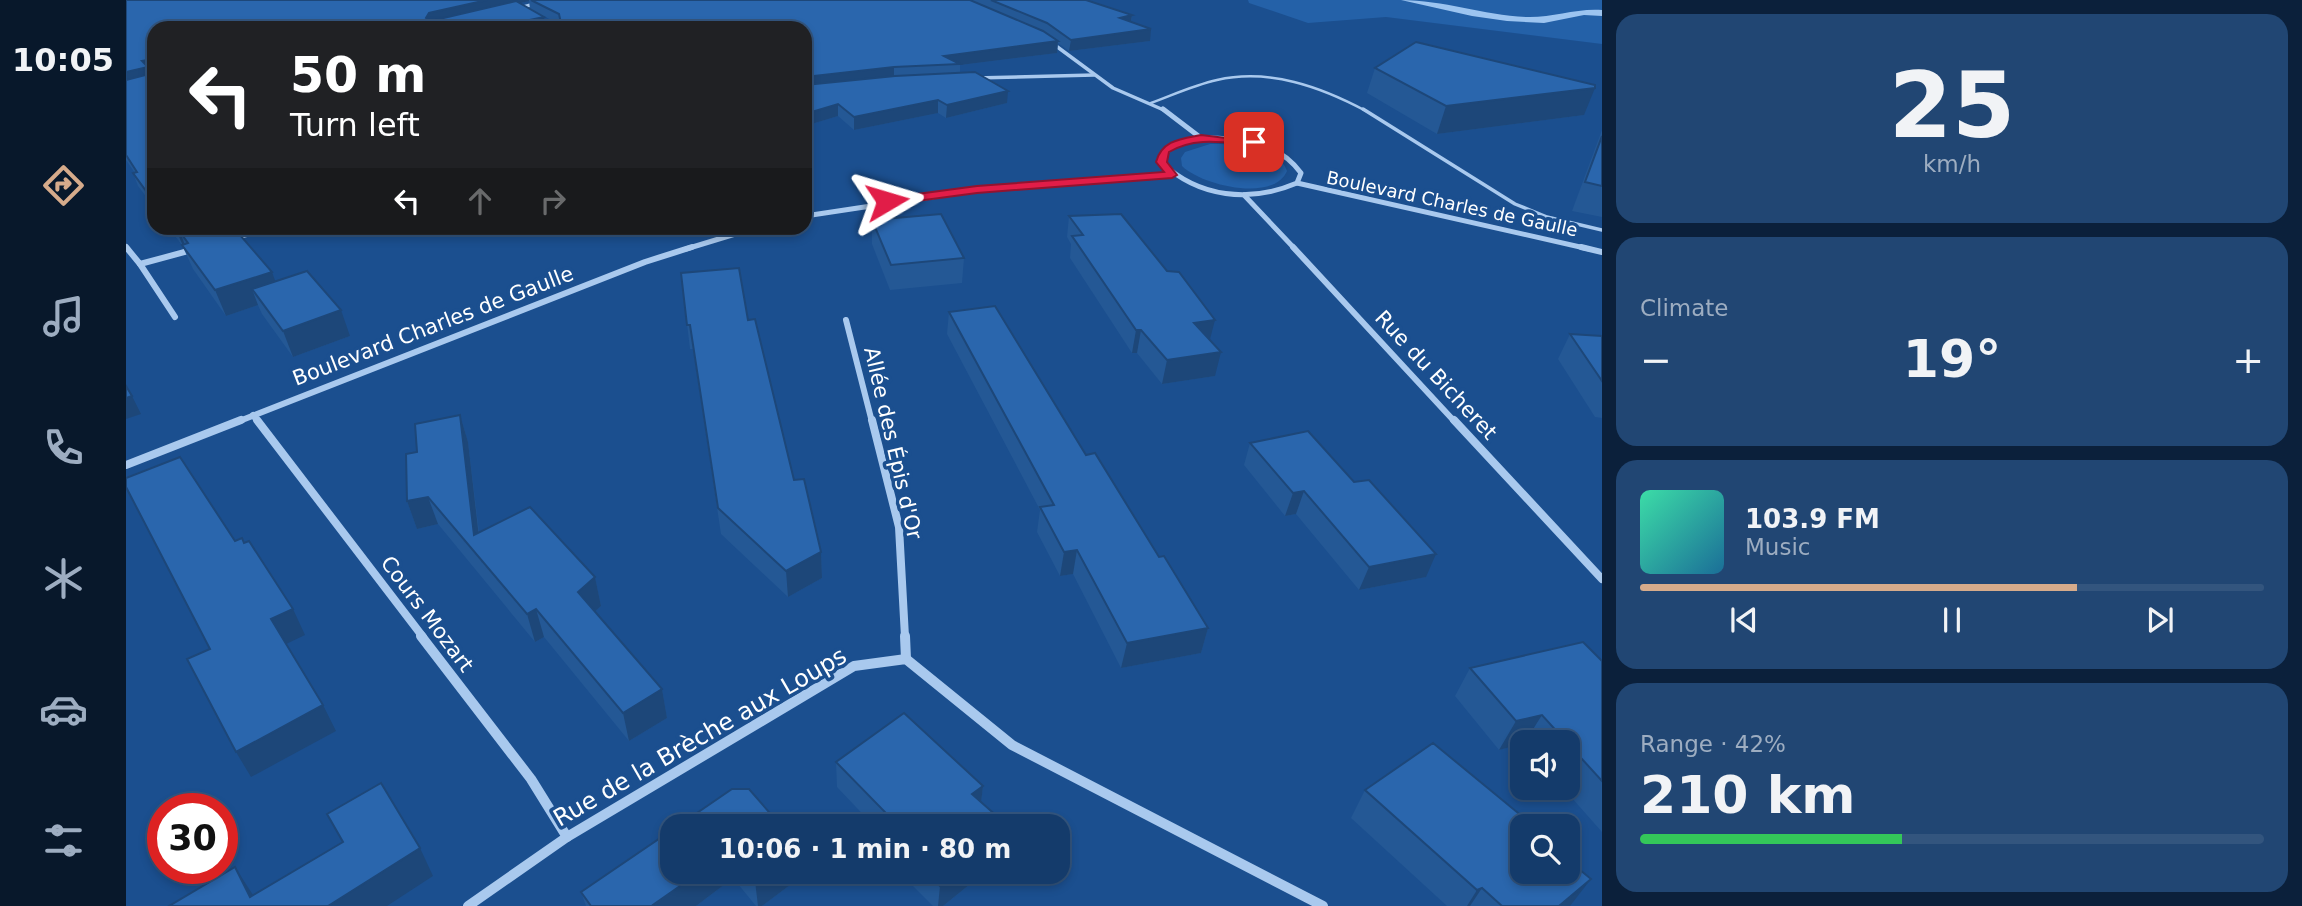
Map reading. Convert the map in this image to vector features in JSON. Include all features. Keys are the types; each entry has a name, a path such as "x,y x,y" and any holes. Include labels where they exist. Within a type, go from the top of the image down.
{"street":[{"path":"509,11 550,0"},
{"path":"520,8 543,21"},
{"path":"1044,38 1113,88 1151,103 1178,118 1201,138"},
{"path":"962,79 1094,75"},
{"path":"1201,138 1254,142 1278,150 1295,161 1301,173 1297,183 1266,194 1244,195 1202,189 1172,175 1161,162 1165,151 1179,142 1201,138"},
{"path":"812,215 977,190 1172,175"},
{"name":"Boulevard Charles de Gaulle","path":"1297,183 1361,201 1602,252"},
{"name":"Rue du Bicheret","path":"1244,195 1602,579"},
{"path":"231,239 245,235"},
{"name":"Boulevard Charles de Gaulle","path":"126,465 645,262 732,235"},
{"path":"140,264 205,246"},
{"path":"126,247 175,317"},
{"name":"Allée des Épis d'Or","path":"846,320 899,527 906,659"},
{"name":"Cours Mozart","path":"253,415 531,779 567,837"},
{"path":"906,659 1012,745 1323,906"},
{"name":"Rue de la Brèche aux Loups","path":"468,906 567,837 854,666 906,659"}],"lane":[{"path":"1151,103 1227,78 1292,82 1328,92 1516,205 1554,220 1602,230"}],"shaded area":[{"path":"1248,0 1602,0 1602,44 1386,17 1308,23 1249,3"},
{"path":"1210,144 1254,147 1274,155 1287,171 1279,181 1267,186 1236,188 1204,179 1182,166 1181,158 1185,152"}],"building":[{"path":"126,0 487,0 429,13 426,18 431,21 147,21 147,60 142,61 147,67 126,72"},
{"path":"531,0 970,0 1043,31 1058,41 944,56 960,64 894,67 812,76 812,21 560,21 559,14"},
{"path":"991,0 1086,0 1132,15 1120,18 1151,29 1071,40 1047,23"},
{"path":"516,1 544,17 525,21 431,21"},
{"path":"1416,42 1595,85 1595,88 1446,106 1375,68"},
{"path":"975,72 1008,91 947,105 938,100 854,117 838,104 812,112 812,84"},
{"path":"147,75 147,192 133,173 137,172 126,155 126,80"},
{"path":"1602,136 1602,186 1585,182"},
{"path":"941,214 964,258 891,265 872,220"},
{"path":"1121,214 1167,271 1179,272 1215,320 1194,323 1221,352 1167,360 1141,330 1136,330 1072,236 1083,235 1069,216"},
{"path":"182,235 240,235 272,272 215,290 182,245 188,243"},
{"path":"739,268 748,320 755,319 794,480 804,479 821,552 786,571 718,508 690,325 687,325 681,273"},
{"path":"307,271 341,310 283,331 252,289"},
{"path":"995,306 1086,455 1095,453 1159,557 1164,556 1208,628 1127,643 1077,550 1064,552 1040,507 1054,505 949,312"},
{"path":"1570,334 1602,336 1602,381"},
{"path":"126,386 132,396 126,398"},
{"path":"460,415 474,535 530,507 595,577 578,592 662,689 623,713 536,609 527,614 428,497 407,501 406,454 417,452 415,424"},
{"path":"1308,431 1354,482 1369,480 1436,554 1369,567 1304,491 1293,493 1250,443"},
{"path":"180,457 235,541 242,538 244,543 249,541 293,609 271,619 323,705 236,752 187,659 210,649 126,487 126,478"},
{"path":"1583,642 1602,661 1602,781 1580,757 1580,730 1556,730 1542,715 1516,721 1470,668"},
{"path":"904,713 983,786 972,794 994,814 882,814 885,812 836,762"},
{"path":"1433,743 1519,814 1510,814 1510,884 1580,884 1580,870 1591,879 1559,906 1502,906 1482,888 1477,890 1365,790"},
{"path":"381,783 420,848 328,906 169,906 206,884 238,884 238,873 250,897 343,842 327,814"},
{"path":"732,789 749,789 771,814 696,814"},
{"path":"660,838 660,884 683,884 654,906 591,906 581,892"}],"waterway":[{"path":"1405,0 1472,14 1516,19 1544,20 1584,12 1602,13"}],"route":[{"path":"887,201 977,190 1172,175 1161,162 1165,151 1179,142 1201,138 1254,142"}]}
